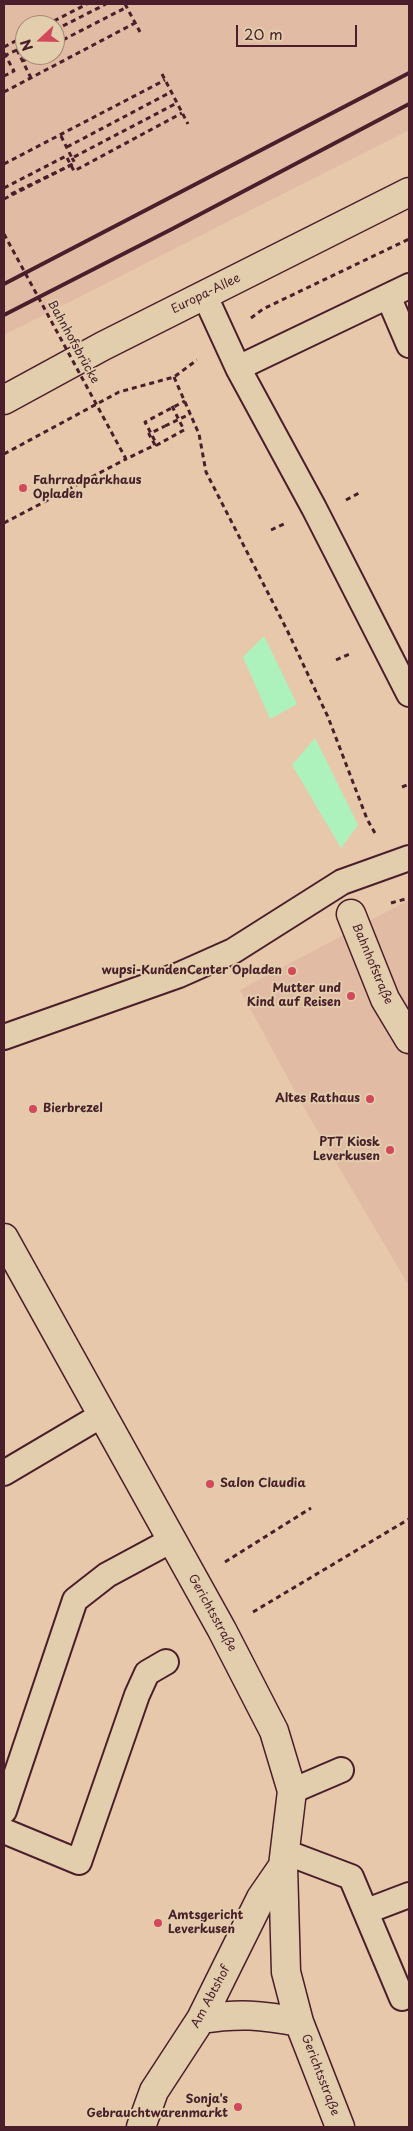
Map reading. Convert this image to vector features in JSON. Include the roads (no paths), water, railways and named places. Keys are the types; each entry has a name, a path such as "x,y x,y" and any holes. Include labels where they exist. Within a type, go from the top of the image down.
{"street":[{"name":"Europa-Allee","path":"4,400 204,294 409,192"},
{"name":"Bahnhofstraße","path":"351,914 385,999 409,1039"},
{"name":"Gerichtsstraße","path":"4,1238 222,1630 274,1731 292,1790 284,1859 286,1972 299,2022 340,2127"},
{"name":"Am Abtshof","path":"141,2127 154,2091 201,2019 261,1898 284,1859"},
{"name":"Gerichtsstraße","path":"201,2019 231,2015 258,2015 299,2022"}],"lane":[{"path":"238,368 409,286"},
{"path":"204,294 238,368 314,508 409,694"},
{"path":"388,296 409,345"},
{"path":"4,1037 179,975 232,951 342,882 409,858"},
{"path":"4,1473 102,1415"},
{"path":"4,1811 76,1600 107,1575 172,1540"},
{"path":"4,1831 79,1862 136,1695 147,1674 166,1662"},
{"path":"292,1790 341,1770"},
{"path":"284,1859 351,1877 367,1911 402,1998"},
{"path":"367,1911 409,1895"}],"railway":[{"path":"4,284 409,73"},
{"path":"4,315 409,104"}],"place":[{"name":"Fahrradparkhaus Opladen","path":"23,488"},
{"name":"wupsi-KundenCenter Opladen","path":"292,971"},
{"name":"Mutter und Kind auf Reisen","path":"351,996"},
{"name":"Altes Rathaus","path":"370,1099"},
{"name":"Bierbrezel","path":"33,1109"},
{"name":"PTT Kiosk Leverkusen","path":"390,1150"},
{"name":"Salon Claudia","path":"210,1484"},
{"name":"Amtsgericht Leverkusen","path":"158,1923"},
{"name":"Sonja's Gebrauchtwarenmarkt","path":"238,2107"}]}
